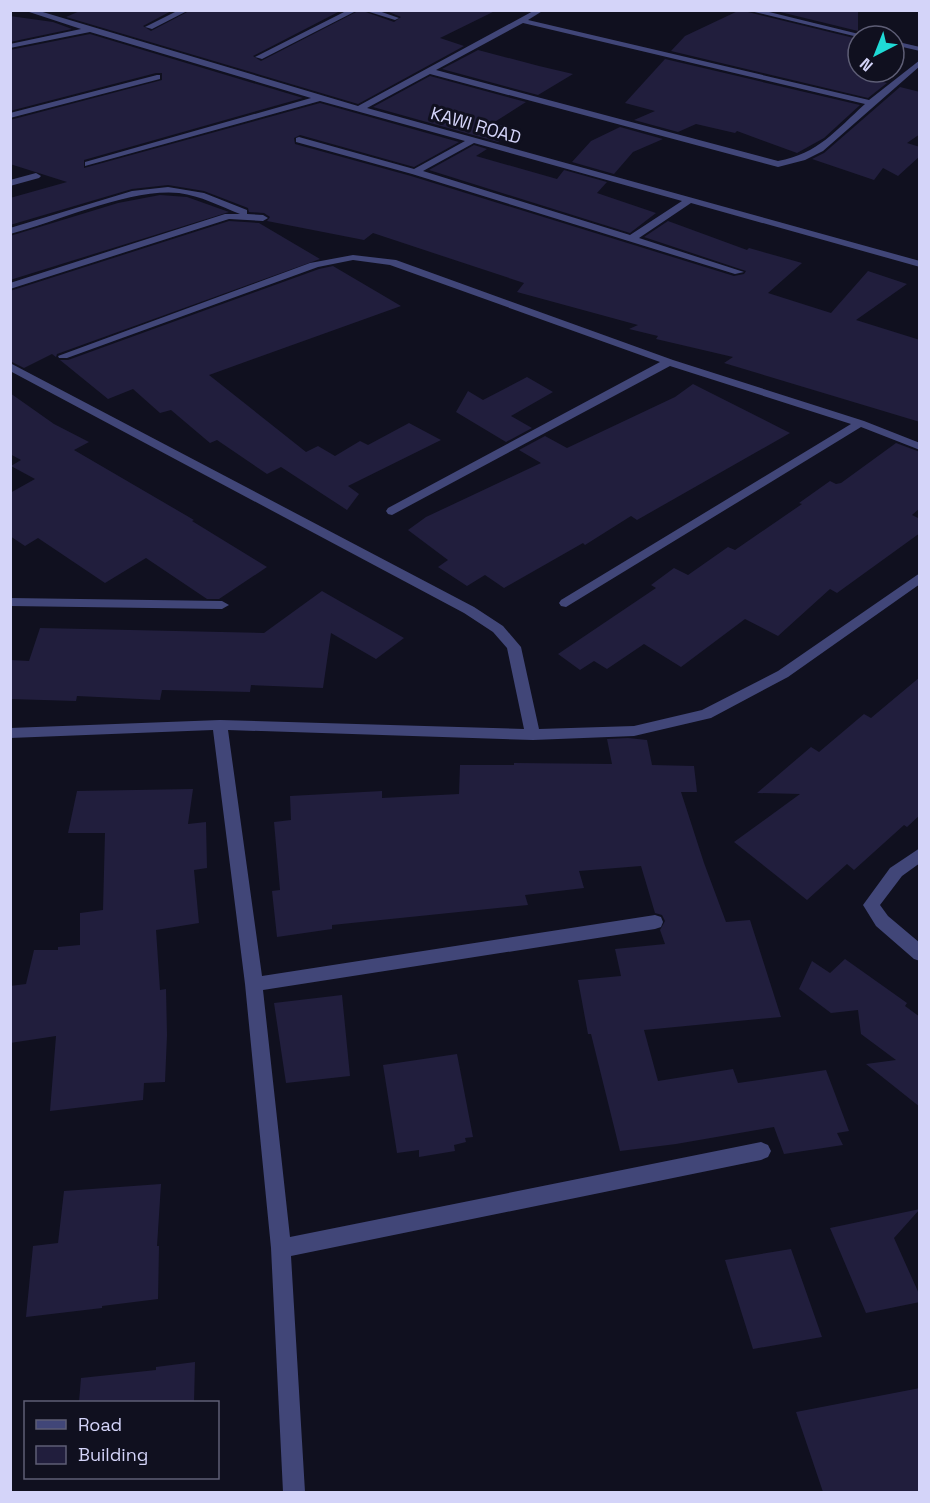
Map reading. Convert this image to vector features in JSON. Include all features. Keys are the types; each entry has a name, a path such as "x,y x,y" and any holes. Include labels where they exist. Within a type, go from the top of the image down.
{"street":[{"name":"KAWI ROAD","path":"26,10 471,141 920,264"},
{"path":"48,17 63,10"},
{"path":"149,27 186,10"},
{"path":"259,57 355,10"},
{"path":"366,10 395,18"},
{"path":"359,109 541,10"},
{"path":"749,10 846,32"},
{"path":"523,21 872,103"},
{"path":"10,46 89,29"},
{"path":"430,71 778,164 811,156 832,141 920,62"},
{"path":"10,116 157,77"},
{"path":"88,164 320,98"},
{"path":"299,140 415,172 739,272"},
{"path":"415,172 471,141"},
{"path":"10,183 36,176"},
{"path":"10,231 135,193 172,190 189,193 263,218 228,216 10,286"},
{"path":"631,239 687,202"},
{"path":"63,356 334,258 354,256 392,262 669,362 860,423 920,447"},
{"path":"392,511 669,362"},
{"path":"10,366 469,610 498,629 514,647 533,735"},
{"path":"566,603 860,423"},
{"path":"10,733 220,726 533,735 634,731 706,714 783,674 920,578"},
{"path":"10,602 222,604"},
{"path":"220,726 254,984 281,1248 294,1492"},
{"path":"920,854 896,872 871,906 882,921 920,954"},
{"path":"254,984 654,922"},
{"path":"281,1248 761,1151"}],"building":[{"path":"82,10 173,10 143,26 151,31 191,10 342,10 253,56 261,61 360,10 394,22 401,17 384,10 497,10 440,38 464,46 358,104 66,17"},
{"path":"740,10 846,36 846,84 886,84 868,98 671,51 685,36"},
{"path":"772,10 858,10 858,24 846,24 846,28"},
{"path":"10,16 53,22 72,29 10,42"},
{"path":"90,34 303,98 84,160 84,168 320,103 459,142 414,167 300,135 294,138 295,144 411,176 734,276 744,274 746,271 644,237 668,221 747,250 749,248 802,263 768,293 831,313 868,271 907,284 856,320 920,340 920,422 724,363 733,357 656,339 658,336 629,329 638,325 517,292 524,283 373,233 364,240 267,221 270,217 264,213 249,212 248,208 204,191 168,185 132,189 10,225 10,198 67,182 10,164 10,120 162,80 162,73 156,73 10,111 10,50"},
{"path":"478,50 573,74 538,95 442,69"},
{"path":"665,59 860,105 824,138 797,153 737,131 735,133 696,124 678,132 634,120 655,111 625,103"},
{"path":"430,76 526,102 493,123 517,129 498,142 373,107"},
{"path":"900,87 920,92 920,134 907,143 920,147 920,156 898,176 883,168 874,180 812,159 824,153"},
{"path":"620,127 663,139 633,152 614,174 572,162 591,141"},
{"path":"474,145 487,149 476,156 557,179 564,170 607,182 597,193 656,213 630,233 429,170"},
{"path":"160,195 187,197 229,212 10,280 10,236 118,203"},
{"path":"229,221 259,223 320,259 57,354 56,357 52,354 24,368 10,361 10,291"},
{"path":"333,266 401,306 209,375 306,452 318,446 335,456 360,441 368,445 409,423 441,440 348,486 359,494 347,510 281,467 267,474 217,440 210,443 171,410 160,413 133,389 108,399 60,360 68,360 319,269"},
{"path":"527,377 553,392 511,416 532,428 506,442 456,412 468,391 483,400"},
{"path":"693,384 790,433 637,520 631,516 585,545 583,543 504,588 485,575 467,586 438,567 448,560 408,530 426,517 541,463 519,450 545,436 567,448 675,397"},
{"path":"10,393 54,424 89,442 74,450 194,520 192,521 267,567 219,599 207,599 146,558 105,583 38,538 25,546 10,536 10,493 35,479 11,466 21,460 10,454"},
{"path":"896,443 920,452 920,508 912,515 920,519 920,533 837,593 830,589 778,636 745,619 681,667 644,644 607,669 594,661 580,670 558,654 656,588 651,585 674,568 688,575 728,547 735,550 802,504 799,503 830,481 836,484 841,483"},
{"path":"322,591 404,638 376,659 331,633 323,688 251,685 250,692 162,690 160,700 77,696 76,701 10,699 10,660 29,661 40,628 264,633"},
{"path":"920,677 920,815 907,827 904,825 854,870 847,864 807,900 734,842 800,794 757,793 811,747 819,752 864,714 871,718"},
{"path":"607,739 647,740 652,765 694,766 697,792 681,792 704,863 726,922 750,920 781,1017 644,1030 658,1081 733,1069 738,1083 826,1070 849,1131 837,1133 843,1145 784,1154 774,1127 620,1151 591,1034 588,1034 578,980 621,976 615,949 665,944 660,930 665,921 662,915 655,913 641,866 579,871 584,888 525,895 528,905 332,925 332,929 277,937 272,891 280,890 274,822 291,820 290,796 382,791 382,798 459,794 460,765 612,764"},
{"path":"193,789 188,824 206,822 207,868 194,870 199,923 156,930 160,990 166,989 165,1082 144,1083 143,1100 50,1111 56,1036 10,1043 10,986 26,984 34,950 58,950 58,947 80,945 80,913 103,910 105,833 68,833 77,791"},
{"path":"845,959 907,1003 905,1006 920,1017 920,1107 866,1064 896,1060 861,1034 858,1010 831,1013 799,989 812,961 830,973"},
{"path":"342,995 350,1076 286,1083 274,1003"},
{"path":"457,1054 473,1137 465,1138 466,1142 454,1145 455,1151 419,1157 419,1150 397,1153 383,1065"},
{"path":"161,1184 157,1246 159,1246 158,1299 26,1317 33,1246 58,1243 64,1191"},
{"path":"920,1209 894,1238 920,1296 920,1302 866,1313 830,1228"},
{"path":"791,1249 822,1337 753,1349 725,1260"},
{"path":"195,1362 194,1401 79,1401 81,1378 156,1370 156,1367"},
{"path":"920,1388 920,1492 823,1492 796,1412"}]}
